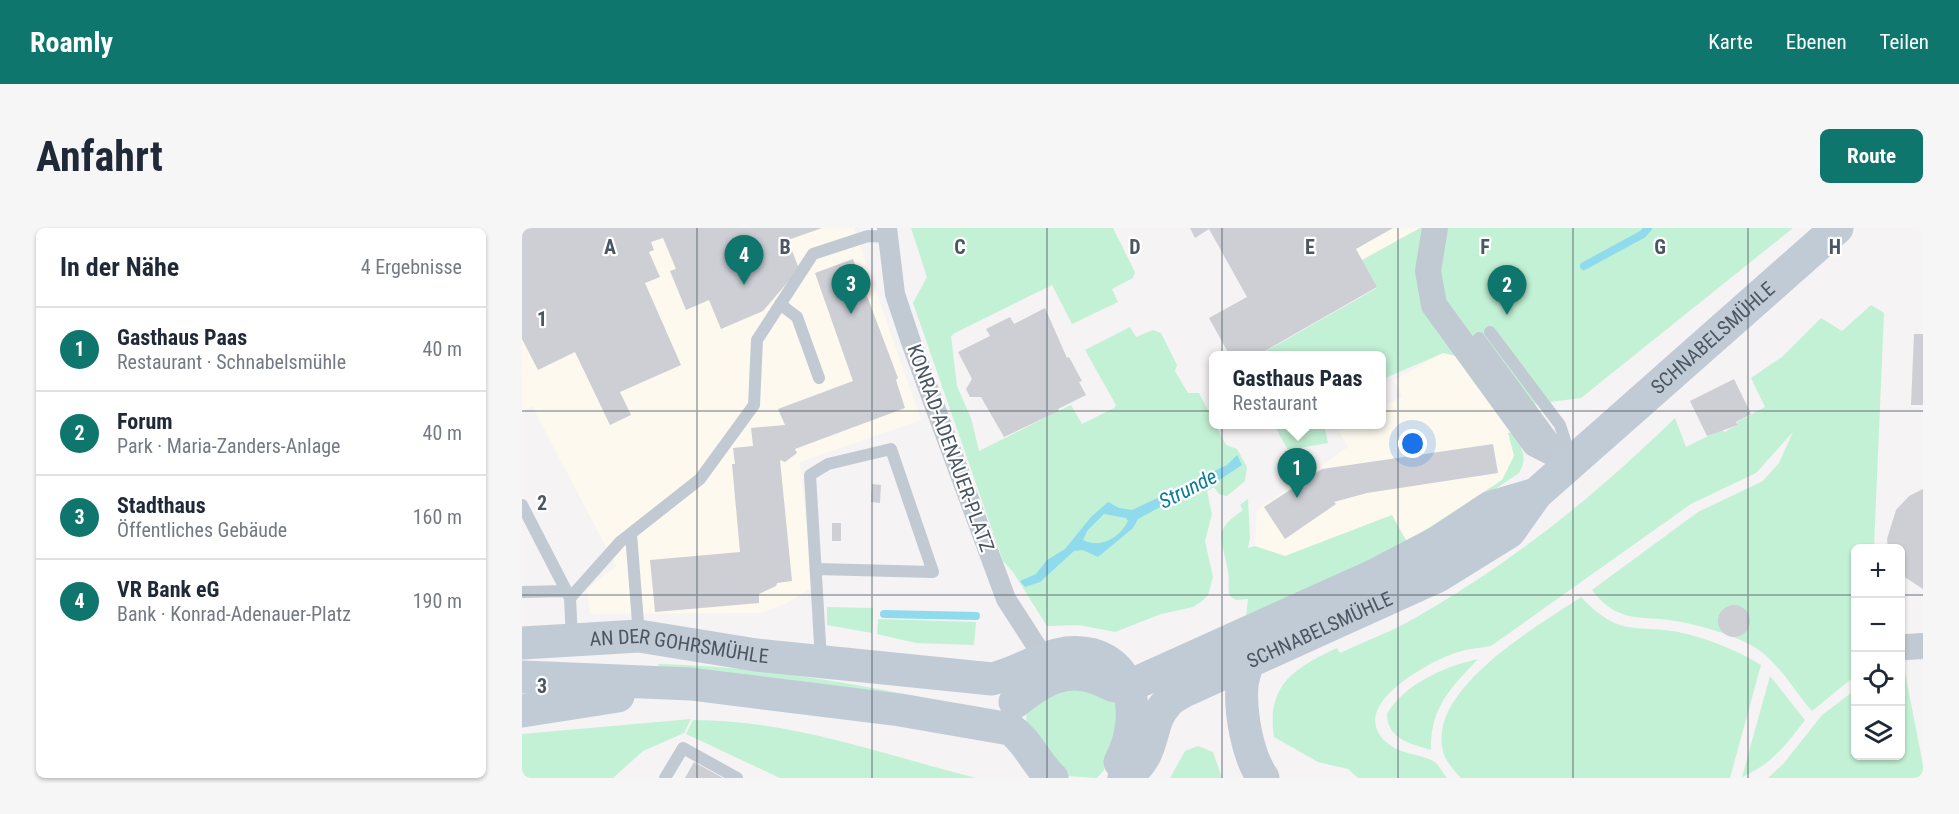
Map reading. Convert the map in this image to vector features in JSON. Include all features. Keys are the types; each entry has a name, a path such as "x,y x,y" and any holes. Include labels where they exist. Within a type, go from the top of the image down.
{"main road":[{"name":"SCHNABELSMÜHLE","path":"1124,778 1136,770 1144,757 1152,742 1159,714 1167,702 1182,692 1438,576 1509,532 1536,494 1837,228"},
{"name":"SCHNABELSMÜHLE","path":"1121,677 1197,635 1228,626 1272,624 1440,541 1491,507 1536,494"},
{"name":"AN DER GOHRSMÜHLE","path":"522,644 639,636 756,655 992,679 1012,675 1037,661"},
{"path":"1016,742 1037,661 1069,653 1089,655 1121,677 1133,706 1133,724 1129,743 1119,764 1118,778"},
{"path":"522,677 580,662 666,655 756,655"},
{"name":"AN DER GOHRSMÜHLE","path":"828,662 968,700 996,704 1016,742"},
{"path":"1248,662 1242,684 1243,707 1251,748 1263,778"},
{"path":"1016,742 1036,686 1055,676 1068,673 1085,674 1113,686 1121,677"},
{"path":"522,677 691,684 863,705 1016,742"},
{"name":"AN DER GOHRSMÜHLE","path":"522,711 691,684"},
{"path":"1016,742 1022,737 1034,758 1052,778"}],"street":[{"path":"1435,228 1428,271 1434,305 1535,444 1572,463"},
{"name":"KONRAD-ADENAUER-PLATZ","path":"888,233 895,294 911,342 1006,599 1037,661"}],"lane":[{"path":"522,592 568,594 631,534 700,479 754,405 757,340 813,254 868,236 888,233"},
{"path":"780,304 797,317 819,378"},
{"path":"1485,335 1546,433 1572,463"},
{"path":"816,569 933,572 891,449 828,464 810,476 816,569 828,662"},
{"path":"522,505 568,594 572,640"},
{"path":"631,534 639,636"},
{"path":"664,778 683,748 737,778"}],"shaded area":[{"path":"522,228 854,228 921,420 800,462 813,587 787,603 761,613 590,614 587,589 616,566 532,406 522,413"},
{"path":"1344,228 1420,228 1362,260"},
{"path":"1443,353 1456,356 1513,432 1508,434 1514,448 1513,459 1502,480 1407,542 1391,515 1285,556 1255,546 1257,510 1348,447 1339,431 1343,429 1386,429 1386,405 1402,396 1394,380"}],"green space":[{"path":"911,228 1113,228 1135,272 1133,278 1112,289 1118,302 1072,324 1052,285 955,333 951,336 957,386 971,418 979,451 1071,405 1082,424 1114,408 1116,405 1085,350 1130,327 1136,337 1153,330 1161,333 1177,365 1175,371 1188,393 1199,393 1209,412 1209,429 1218,429 1226,445 1237,449 1247,467 1245,481 1227,496 1219,494 1214,487 1207,491 1212,514 1205,541 1213,577 1208,595 1201,602 1193,607 1161,614 1115,632 1079,625 1047,626 1013,572 1003,561 913,303 927,277"},
{"path":"1420,228 1793,228 1581,398 1495,409 1456,356 1443,353 1386,378 1386,351 1266,351 1377,288 1362,260"},
{"path":"1871,305 1884,313 1874,544 1851,544 1851,679 1812,711 1776,666 1749,644 1721,632 1688,623 1626,615 1609,607 1592,590 1698,512 1763,481 1779,463 1793,432 1756,473 1691,504 1491,646 1464,650 1428,665 1385,698 1377,711 1375,725 1382,738 1396,748 1436,763 1447,778 1358,778 1348,769 1318,762 1274,737 1273,719 1279,691 1296,671 1337,648 1340,653 1406,623 1486,574 1583,501 1675,418 1686,447 1722,429 1724,432 1738,425 1737,422 1765,407 1751,378 1782,357 1821,318 1842,331"},
{"path":"1276,429 1325,429 1328,443 1288,450"},
{"path":"1513,432 1524,457 1519,473 1413,544 1246,617 1248,599 1236,600 1230,596 1222,531 1243,510 1240,505 1248,499 1250,538 1248,548 1255,546 1285,556 1392,515 1407,542 1502,480 1514,456 1508,433"},
{"path":"1581,597 1595,611 1620,625 1687,634 1716,643 1761,665 1730,778 1461,778 1453,769 1443,751 1443,728 1452,705 1468,683 1514,642"},
{"path":"827,607 873,608 872,633 827,625"},
{"path":"878,619 976,622 974,645 916,643 877,634"},
{"path":"1478,659 1451,689 1438,710 1434,722 1431,750 1408,743 1396,735 1388,722 1387,714 1394,703 1427,678 1453,666"},
{"path":"658,664 768,672 950,703 767,677 660,668"},
{"path":"1905,672 1923,765 1923,778 1768,778 1784,763 1822,715 1851,693 1851,760 1905,760"},
{"path":"1770,676 1805,720 1770,760 1742,777"},
{"path":"1075,686 1123,707 1104,770 1097,778 1065,776 1027,724 1026,716 1032,704"},
{"path":"691,719 684,733 643,751 613,778 522,778 522,734"},
{"path":"693,720 766,726 801,732 976,778 780,778 686,734"},
{"path":"1198,746 1213,752 1222,778 1170,778 1185,751"}],"water":[{"path":"1237,455 1242,465 1210,486 1162,506 1138,519 1133,528 1098,557 1083,550 1074,551 1040,582 1025,587 1020,581 1036,574 1047,560 1065,549 1091,517 1108,502 1119,508 1132,510 1227,465","holes":["1104,514 1126,518 1128,521 1115,537 1096,543 1083,540 1087,531"]}],"building":[{"path":"522,228 822,228 788,240 799,269 763,311 721,329 709,300 686,310 670,271 676,269 663,238 651,242 654,250 649,252 660,277 645,283 681,365 620,392 631,415 610,425 575,352 538,370 522,339"},
{"path":"1190,228 1393,228 1356,249 1377,287 1265,351 1227,351 1209,318 1247,297 1209,229 1195,238"},
{"path":"853,259 898,378 896,380 905,408 795,449 797,453 785,462 780,460 792,581 777,583 776,586 759,594 759,603 655,612 650,560 740,552 732,464 735,464 733,448 753,446 751,428 785,425 778,409 853,381 815,273"},
{"path":"1045,308 1067,358 1069,357 1082,381 1079,382 1086,395 1058,409 1059,411 1004,437 981,397 970,397 966,389 972,379 958,352 990,336 986,329 1010,317 1014,324"},
{"path":"1914,334 1923,334 1923,405 1911,405"},
{"path":"1734,379 1751,414 1736,422 1738,425 1707,436 1690,401"},
{"path":"1493,444 1498,473 1367,493 1334,502 1336,504 1285,539 1264,507 1322,469"},
{"path":"872,484 881,485 880,503 871,502"},
{"path":"1923,489 1923,589 1905,577 1905,544 1888,544 1896,510 1909,496"},
{"path":"832,523 841,523 841,541 832,541"},
{"path":"1734,605 1745,610 1750,621 1745,632 1734,637 1723,632 1718,621 1723,610"},
{"path":"694,762 723,778 685,778"}],"waterway":[{"name":"Strunde","path":"1584,266 1643,234 1648,228"},
{"name":"Strunde","path":"884,614 976,616"}],"place":[{"name":"VR Bank eG","path":"744,285"},
{"name":"Stadthaus","path":"851,314"},
{"name":"Forum","path":"1507,315"},
{"name":"Gasthaus Paas","path":"1297,498"}]}
